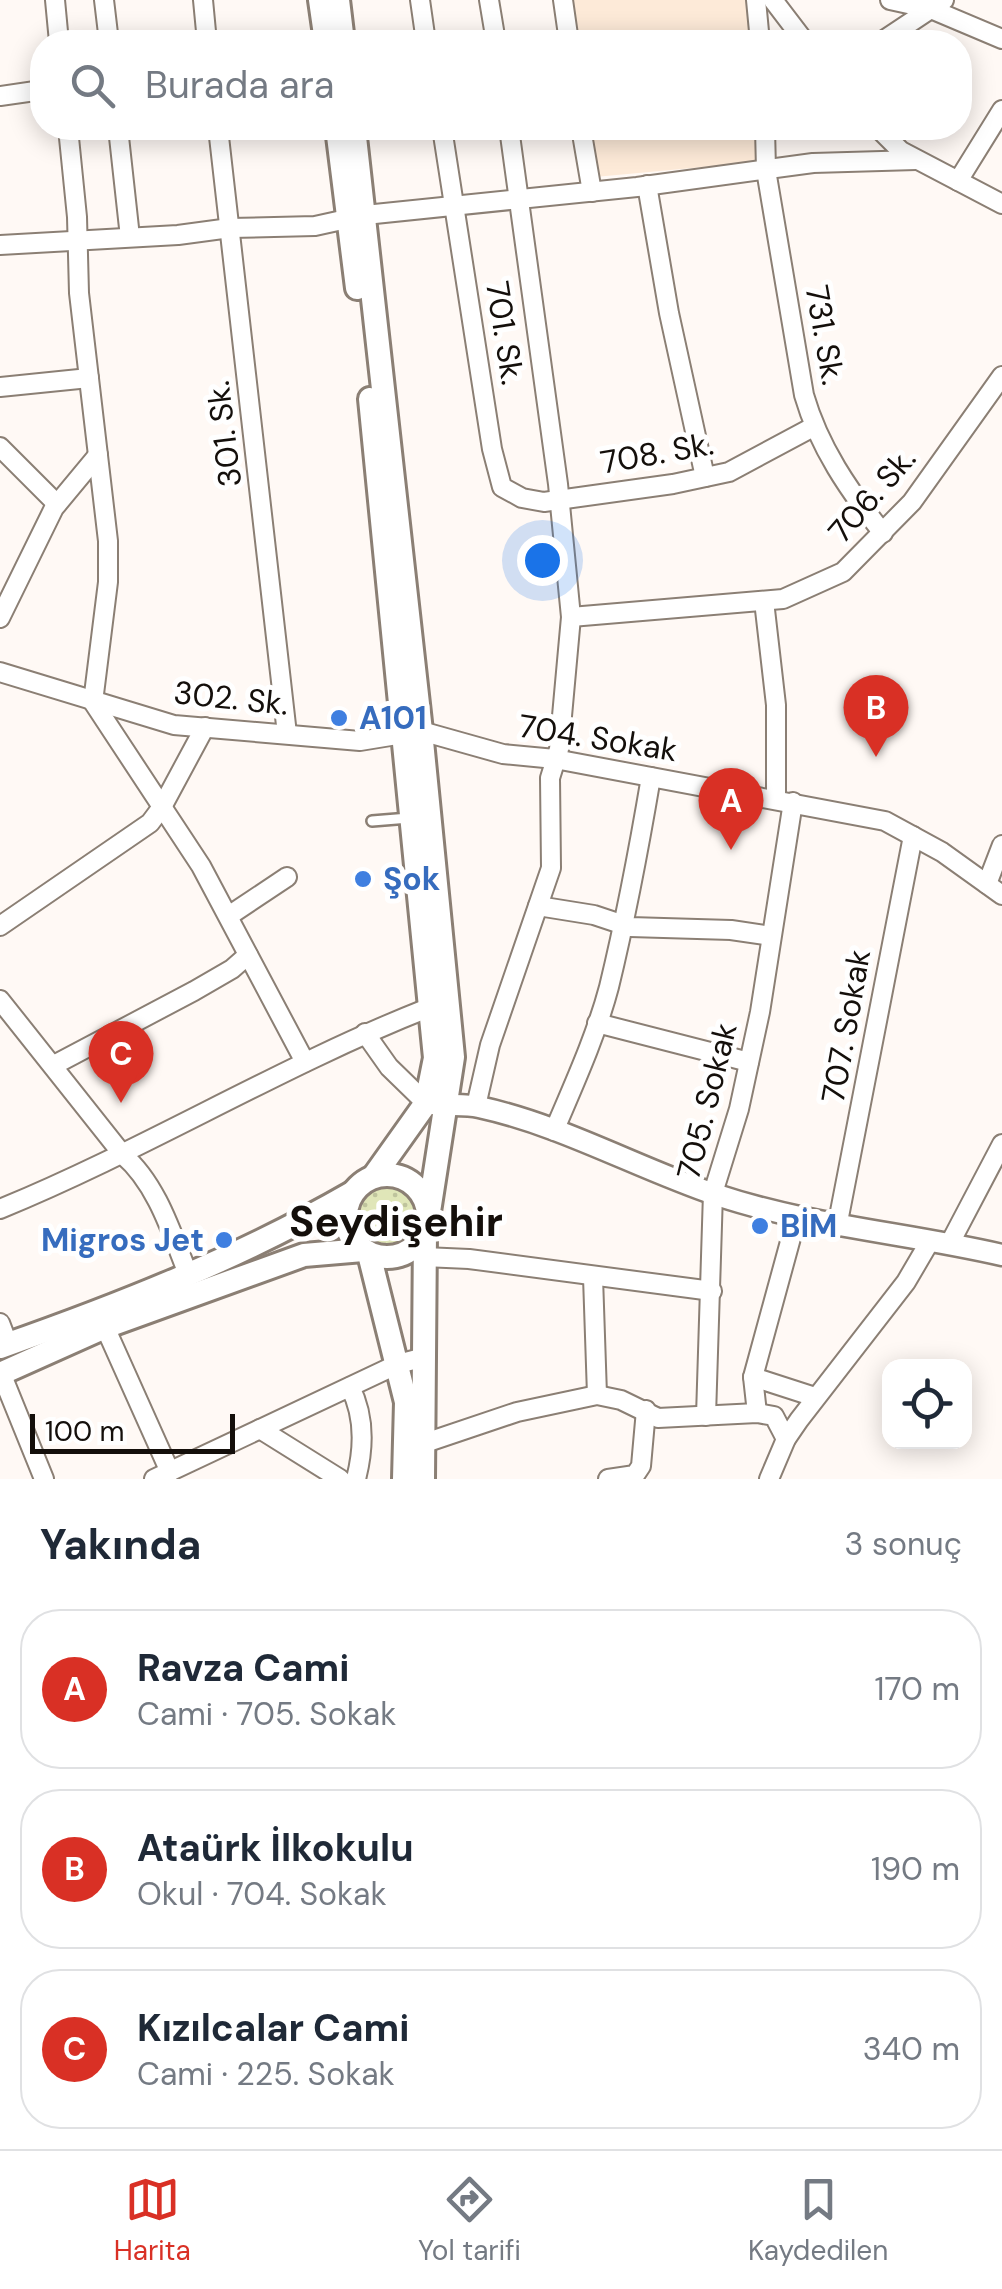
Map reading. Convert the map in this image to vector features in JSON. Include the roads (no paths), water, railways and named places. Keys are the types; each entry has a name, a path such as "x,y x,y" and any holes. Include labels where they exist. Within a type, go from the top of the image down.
{"main road":[{"path":"320,0 324,30"},
{"path":"338,0 342,30"},
{"path":"340,140 357,218"},
{"path":"3,1338 188,1274 352,1193 374,1176 398,1142 436,1104 453,1057 411,732 357,218 354,140"},
{"path":"404,1479 410,1361 437,1167 435,1058 410,818 411,732"},
{"path":"398,1142 417,1170 437,1167"},
{"path":"0,1374 105,1327 304,1255 366,1252 396,1256 418,1243 427,1225 422,1192 412,1182 387,1174 374,1176"},
{"path":"352,1193 346,1204 348,1230 366,1252 410,1361 423,1479"},
{"path":"306,1219 319,1222 325,1230 322,1254"}],"street":[{"path":"55,0 58,30"},
{"path":"104,0 108,30"},
{"path":"203,0 206,30"},
{"path":"420,0 424,30"},
{"path":"490,0 494,30"},
{"path":"563,0 567,30"},
{"path":"756,0 759,30"},
{"path":"774,0 796,30"},
{"path":"890,0 938,4 1002,40"},
{"path":"899,30 938,4"},
{"path":"0,96 30,92"},
{"path":"958,181 1002,110"},
{"path":"69,140 89,378 108,541 108,582 93,702 201,866 306,1061"},
{"path":"119,140 130,238"},
{"name":"301. Sk.","path":"219,140 286,734"},
{"name":"701. Sk.","path":"444,140 492,450 502,487 522,498 560,500"},
{"path":"476,1106 490,1045 551,868 550,778 560,750 570,617 560,500 511,140"},
{"path":"583,140 592,192"},
{"name":"731. Sk.","path":"765,140 766,170 813,427 831,462 883,533"},
{"path":"890,140 916,160 1002,204"},
{"path":"0,245 230,228 315,226 814,163 916,160"},
{"path":"648,186 669,313 705,477"},
{"name":"706. Sk.","path":"570,617 783,599 844,572 912,502 1002,376"},
{"path":"0,386 89,378"},
{"name":"708. Sk.","path":"560,500 705,477 743,466 813,427"},
{"path":"0,447 57,504"},
{"path":"0,618 57,504 98,455"},
{"name":"705. Sokak","path":"706,1416 712,1193 740,1109 749,1062 771,936 784,800 764,601"},
{"name":"302. Sk.","path":"0,672 174,726 360,741 411,732"},
{"path":"0,926 150,823 206,727"},
{"name":"704. Sokak","path":"411,732 502,754 555,759 885,821 942,852 995,890"},
{"path":"554,1131 608,989 636,875 651,777"},
{"path":"162,807 174,814 188,834 233,914 306,1061"},
{"name":"707. Sokak","path":"837,1226 913,836"},
{"path":"995,890 1002,845"},
{"path":"233,914 287,878"},
{"path":"538,906 650,930 730,930 771,936"},
{"path":"54,1065 194,991 248,955"},
{"path":"0,1000 124,1155 137,1166 168,1222 188,1274"},
{"path":"0,1209 124,1155 306,1061 428,1008"},
{"path":"596,1023 749,1062"},
{"path":"366,1033 389,1066 436,1104 476,1106 554,1131 712,1193 797,1216 1002,1255"},
{"path":"768,1479 786,1439 815,1397 940,1242 1002,1144"},
{"path":"757,1413 752,1377 797,1216"},
{"path":"424,1257 469,1259 712,1290"},
{"path":"594,1277 597,1395"},
{"path":"105,1327 162,1475 410,1361"},
{"path":"0,1374 44,1479"},
{"path":"752,1377 815,1397"},
{"path":"350,1387 362,1425 362,1456 356,1479"},
{"path":"422,1444 517,1412 597,1395 621,1400 658,1418 757,1413 774,1416 786,1439"},
{"path":"608,1479 635,1475 642,1466 646,1410"},
{"path":"260,1429 340,1479"}],"lane":[{"path":"372,821 410,818"}],"place":[{"name":"A101","path":"339,718"},
{"name":"Ataürk İlkokulu","path":"876,757"},
{"name":"Ravza Cami","path":"731,850"},
{"name":"Şok","path":"363,879"},
{"name":"Kızılcalar Cami","path":"121,1103"},
{"name":"BİM","path":"760,1226"},
{"name":"Migros Jet","path":"224,1240"}],"district":[{"name":"Seydişehir","path":"396,1221"}]}
